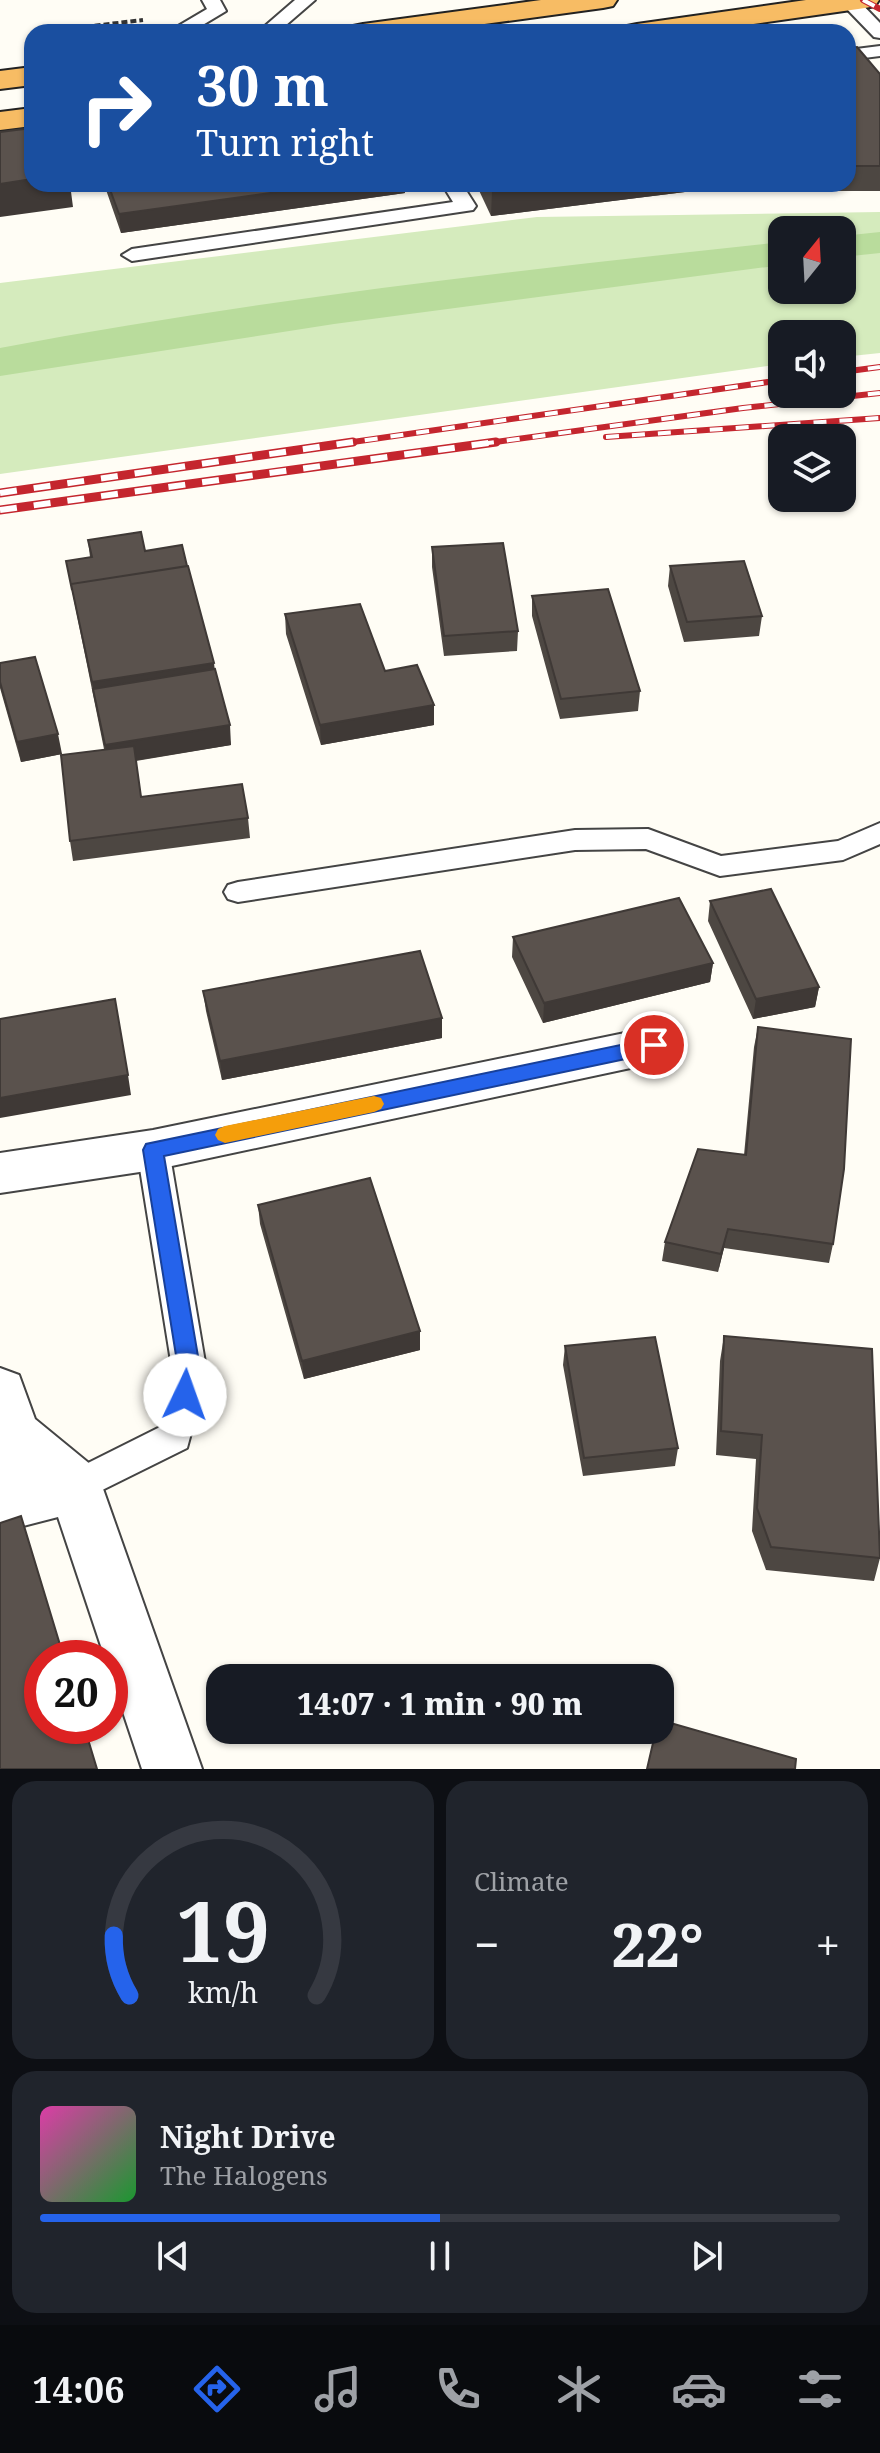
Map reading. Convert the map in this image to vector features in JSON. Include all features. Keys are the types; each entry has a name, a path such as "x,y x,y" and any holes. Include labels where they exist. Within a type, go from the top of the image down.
{"highway":[{"path":"417,24 564,2 603,0"},
{"path":"694,24 857,1"},
{"path":"0,80 24,77"},
{"path":"0,121 24,118"}],"street":[{"path":"0,1173 153,1150 654,1045"},
{"path":"0,1392 12,1433 76,1487 172,1769"},
{"path":"0,1506 76,1487"}],"lane":[{"path":"192,24 217,11 211,0"},
{"path":"277,24 306,0"},
{"path":"857,1 880,33"},
{"path":"856,54 880,51"},
{"path":"132,255 466,206 457,192"},
{"path":"238,892 575,840 648,839 720,866 843,850 880,833"},
{"path":"0,1466 76,1487 175,1437 190,1374 153,1150"}],"green space":[{"path":"880,212 880,353 856,356 856,320 768,320 768,366 0,474 0,283 537,217"},
{"path":"880,232 880,253 856,256 856,235"},
{"path":"768,244 768,267 334,324 0,376 0,348 292,300"}],"building":[{"path":"856,47 880,74 880,166 856,166"},
{"path":"24,129 24,180 0,184 0,132"},
{"path":"111,192 278,192 119,214"},
{"path":"141,532 145,551 182,545 187,566 71,584 72,590 66,561 92,557 88,540"},
{"path":"503,543 518,631 444,636 432,547"},
{"path":"744,561 762,616 687,622 670,566"},
{"path":"188,566 214,663 92,682 71,584"},
{"path":"608,589 640,691 561,699 532,596"},
{"path":"360,604 385,671 417,665 434,705 320,725 285,614"},
{"path":"35,657 58,734 17,742 0,682 0,663"},
{"path":"215,669 230,725 105,745 93,689"},
{"path":"134,746 141,797 242,784 248,818 70,841 61,755"},
{"path":"771,889 819,987 756,999 710,901"},
{"path":"679,898 713,963 544,1003 513,937"},
{"path":"420,951 442,1018 220,1061 203,991"},
{"path":"115,999 128,1075 0,1098 0,1019"},
{"path":"758,1027 851,1039 844,1169 833,1244 728,1229 721,1254 665,1242 698,1149 746,1155"},
{"path":"370,1178 420,1331 302,1361 258,1205"},
{"path":"724,1336 872,1349 880,1558 771,1547 757,1508 762,1435 721,1431"},
{"path":"655,1337 678,1448 584,1458 565,1346"},
{"path":"21,1516 59,1640 24,1640 24,1744 89,1744 97,1769 0,1769 0,1523"},
{"path":"674,1724 796,1759 795,1769 647,1769 653,1744 674,1744"}],"railway":[{"path":"863,0 880,9"},
{"path":"856,370 880,367"},
{"path":"339,444 768,382"},
{"path":"481,444 743,408 880,393"},
{"path":"606,437 880,418"},
{"path":"0,493 353,442"},
{"path":"0,510 496,442"}],"slow traffic":[{"path":"225,1135 374,1104"}],"route":[{"path":"185,1395 190,1374 153,1150 654,1045"}]}
